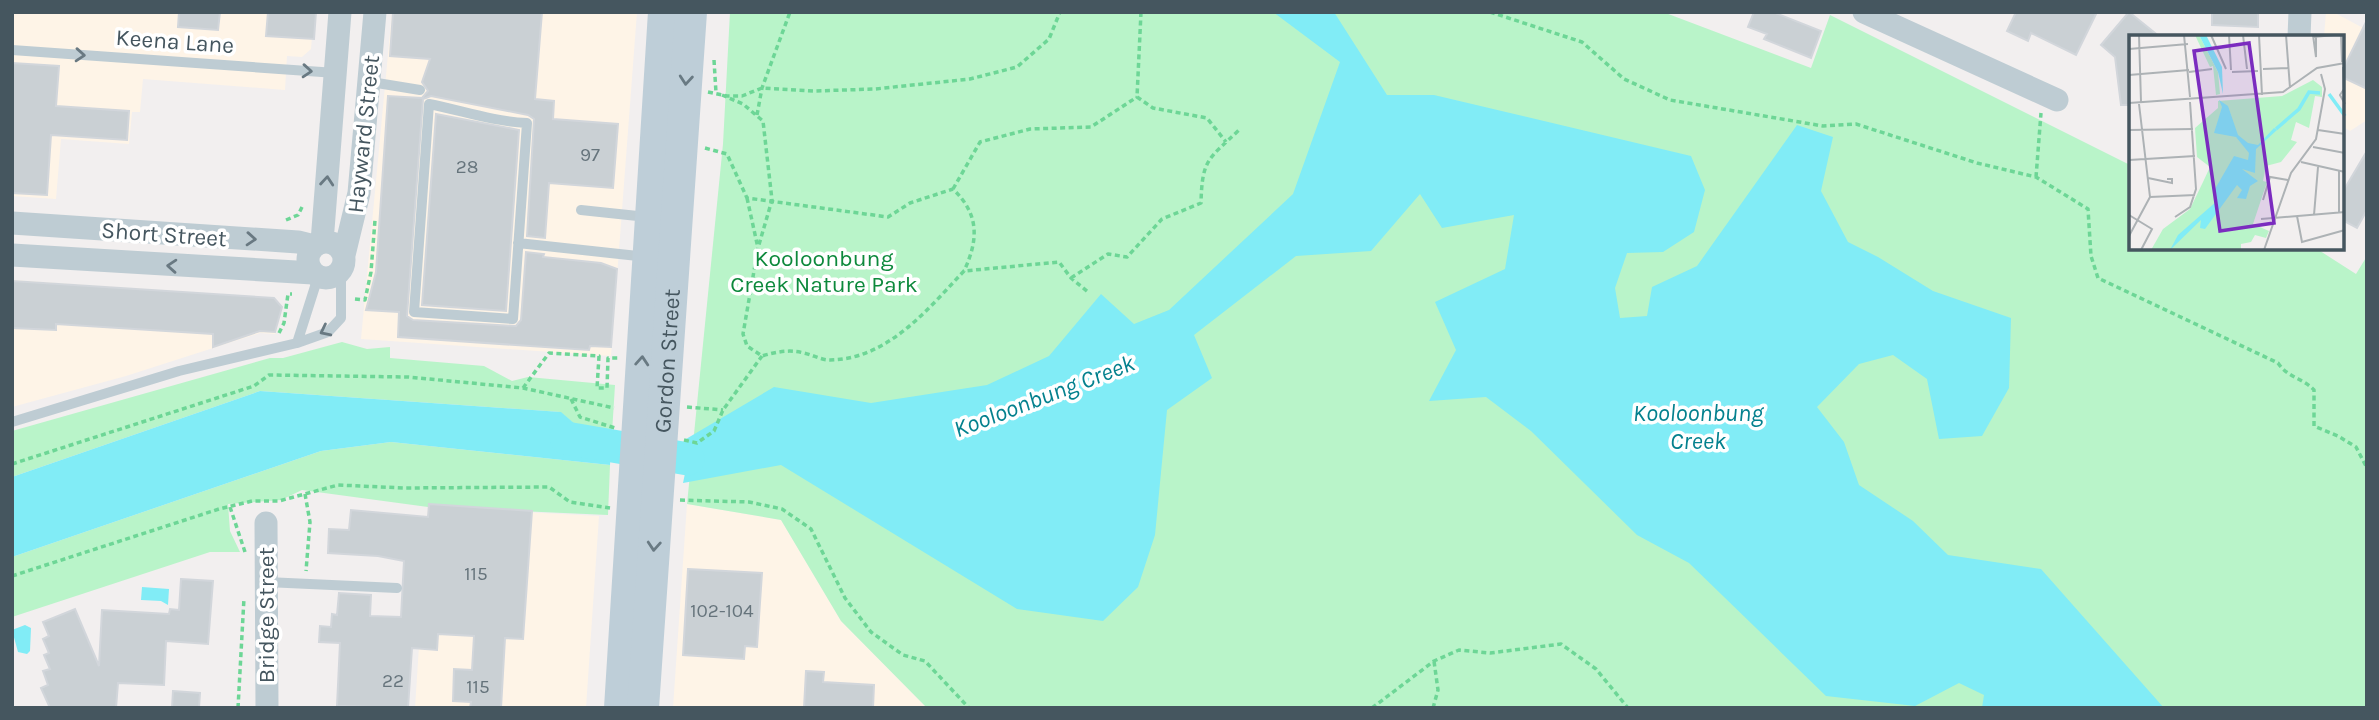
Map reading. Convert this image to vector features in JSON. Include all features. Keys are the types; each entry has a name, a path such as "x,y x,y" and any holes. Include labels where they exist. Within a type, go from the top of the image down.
{"main road":[{"name":"Gordon Street","path":"643,708 657,485 649,415 650,257 664,12"},
{"name":"Gordon Street","path":"649,415 685,92 691,12"},
{"name":"Gordon Street","path":"620,708 657,485"}],"street":[{"name":"Hayward Street","path":"318,244 340,12"},
{"name":"Hayward Street","path":"343,263 359,193 371,82 375,12"},
{"path":"1864,12 2057,100"},
{"path":"2299,35 2300,12"},
{"name":"Short Street","path":"12,223 318,244"},
{"path":"318,244 337,245 343,263 331,278 316,275 308,257 318,244"},
{"name":"Short Street","path":"12,255 316,275"},
{"name":"Bridge Street","path":"266,523 256,583 267,708"}],"lane":[{"name":"Keena Lane","path":"12,50 336,73"},
{"path":"371,82 420,90"},
{"path":"429,104 479,118 527,123 518,243 513,319 414,312 429,104"},
{"path":"581,210 653,217"},
{"path":"518,243 650,257"},
{"name":"Hayward Street","path":"12,422 179,371 297,343 328,332 341,318 343,263"},
{"path":"297,343 316,275"},
{"path":"256,583 397,588"}],"path":[{"path":"758,115 762,88 790,12"},
{"path":"722,95 742,96 762,88 814,92 863,90 970,79 1017,67 1049,38 1060,12"},
{"path":"1137,97 1141,12"},
{"path":"1490,12 1582,42 1624,79 1670,100 1823,126 1856,124 1977,163 2036,177 2088,209 2091,256 2098,278 2278,363 2287,376 2306,382 2314,390 2314,426 2356,447 2367,468"},
{"path":"714,55 716,93"},
{"path":"685,92 722,95 758,115 763,121 772,200 758,248 743,334 747,346 762,356"},
{"path":"1137,97 1153,108 1207,118 1226,142"},
{"path":"747,198 888,217 910,203 953,189 980,142 1030,129 1091,127 1137,97"},
{"path":"2036,177 2040,120"},
{"path":"1071,278 1108,254 1126,257 1162,219 1201,203 1202,179 1207,159 1239,130"},
{"path":"703,148 727,155 747,198 758,248"},
{"path":"714,431 723,410 762,356 784,351 804,352 825,360 850,359 878,349 922,315 964,271 972,253 974,227 969,204 953,189"},
{"path":"284,221 298,215 305,201"},
{"path":"964,271 1059,262 1071,278 1088,292"},
{"path":"278,335 284,323 288,294 296,295"},
{"path":"354,299 365,300"},
{"path":"12,464 254,386 269,375 408,377 523,388 649,415 723,410"},
{"path":"12,576 230,507 252,502 279,501 338,485 405,488 549,487 570,502 610,508"},
{"path":"657,485 782,509 811,529 845,598 871,632 903,655 925,661 969,708"},
{"path":"304,584 310,522 305,494"},
{"path":"230,507 247,557"},
{"path":"238,708 256,583"},
{"path":"1372,708 1434,661 1459,650 1490,653 1561,644 1596,669 1628,708"},
{"path":"1433,708 1438,690 1434,661"}],"shaded area":[{"path":"12,12 314,12 311,49 302,57 287,56 285,90 143,79 140,112 132,112 129,144 61,139 56,199 12,196"},
{"path":"392,12 637,12 611,356 361,339"},
{"path":"2326,12 2333,12 2367,30 2367,120 2350,131 2344,127 2344,35 2324,35"},
{"path":"12,280 273,298 282,310 275,334 260,333 126,376 12,407"},
{"path":"687,504 781,520 841,621 927,708 673,708"},
{"path":"428,507 599,516 586,708 415,708"}],"green space":[{"name":"Kooloonbung Creek Nature Park","path":"730,12 1663,12 1811,68 1830,15 2129,164 2129,250 2319,250 2356,274 2367,256 2367,708 927,708 841,621 781,520 687,504 723,144"},
{"path":"342,342 367,349 390,347 390,358 484,366 512,381 528,377 615,385 612,433 582,430 560,412 260,391 12,477 12,431 270,358 283,358"},
{"path":"391,442 610,465 608,515 428,507 302,490 281,500 228,504 230,531 240,552 210,552 12,617 12,557 321,451"}],"water":[{"name":"Kooloonbung Creek","path":"1273,12 1334,12 1387,95 1434,95 1691,156 1705,190 1694,232 1663,252 1627,253 1615,288 1620,318 1647,316 1652,287 1697,266 1797,125 1833,137 1821,191 1848,242 1933,291 2011,318 2009,388 1982,436 1939,439 1927,379 1893,355 1859,364 1817,407 1844,442 1859,485 1913,521 1948,555 2041,569 2164,708 1982,708 1984,695 1959,683 1915,706 1826,696 1689,563 1637,535 1531,431 1486,397 1429,401 1456,350 1435,302 1505,269 1514,215 1442,228 1420,194 1371,251 1296,256 1194,335 1212,378 1167,410 1155,535 1138,587 1103,621 1017,609 781,465 683,483 688,459 686,439 774,387 871,403 987,385 1049,356 1101,294 1134,324 1169,310 1293,194 1340,62"},
{"path":"260,391 561,412 582,430 612,433 610,465 391,442 321,451 12,557 12,477"},
{"path":"142,587 169,589 168,605 161,601 141,600"},
{"path":"25,625 31,628 30,651 27,654 18,652 12,630"}],"building":[{"path":"179,12 220,12 218,30 178,27"},
{"path":"268,12 316,12 314,39 266,36"},
{"path":"393,12 542,12 535,99 554,101 553,119 618,124 613,188 549,183 545,238 527,236 534,119 528,115 431,96 423,99 407,316 413,320 516,326 521,320 526,252 544,254 543,257 601,263 617,269 611,347 590,346 589,350 398,337 399,312 366,310 376,272 388,96 422,98 428,91 422,82 430,59 390,56"},
{"path":"1754,12 1773,12 1821,31 1811,58 1764,39 1767,34 1748,27"},
{"path":"2016,12 2097,12 2076,55 2031,33 2028,41 2007,31"},
{"path":"2129,12 2158,35 2129,35 2129,105 2121,105 2115,57 2101,45"},
{"path":"2212,12 2258,12 2258,27 2212,25"},
{"path":"2367,20 2367,89 2344,78 2344,67"},
{"path":"12,63 59,66 56,106 129,111 127,140 51,135 47,195 12,193"},
{"path":"436,114 519,130 506,311 422,305"},
{"path":"2367,151 2367,210 2357,228 2344,221 2344,190"},
{"path":"12,281 274,298 282,307 275,332 260,331 213,347 213,334 56,324 56,330 12,328"},
{"path":"429,504 532,511 523,639 505,638 501,708 470,708 471,702 453,701 454,669 472,670 474,636 438,634 437,650 412,648 408,708 337,706 340,643 319,642 320,626 331,627 332,614 337,615 339,593 371,595 370,616 401,617 404,561 378,556 328,553 329,529 349,530 351,510 428,517"},
{"path":"688,569 762,573 757,647 745,646 744,659 683,655"},
{"path":"181,579 213,581 208,644 166,641 164,685 118,683 116,708 50,708 41,688 48,685 43,671 50,669 44,655 49,653 43,639 49,636 43,622 75,609 99,666 102,610 169,614 170,609 179,610"},
{"path":"806,671 824,672 823,682 874,685 873,708 804,708"},
{"path":"173,691 200,693 199,708 172,708"}],"waterway":[{"path":"566,438 688,459"}]}
